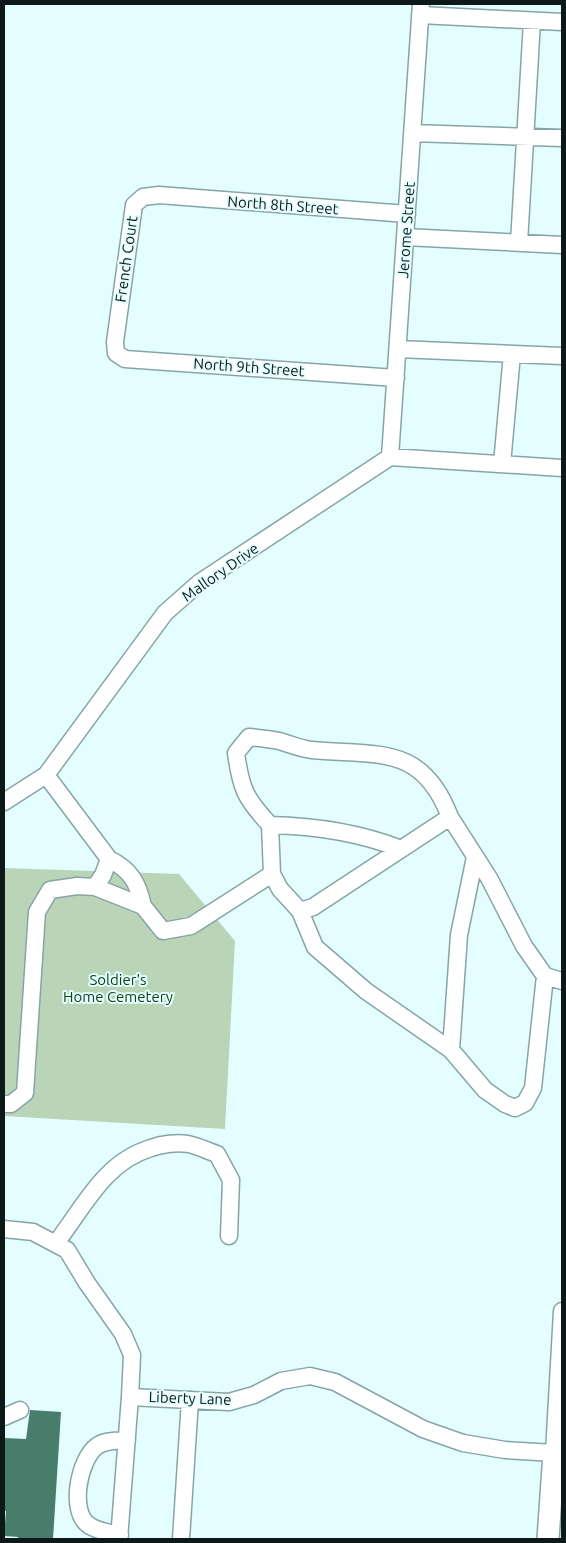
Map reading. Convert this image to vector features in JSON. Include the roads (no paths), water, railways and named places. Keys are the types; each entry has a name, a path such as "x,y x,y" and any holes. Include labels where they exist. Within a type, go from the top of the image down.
{"main road":[{"path":"548,1539 557,1478 554,1453"}],"street":[{"path":"420,9 532,21 562,22"},
{"name":"Jerome Street","path":"390,457 420,9"},
{"path":"519,243 532,21"},
{"path":"412,133 562,138"},
{"name":"North 8th Street","path":"159,195 407,214"},
{"name":"French Court","path":"115,342 134,205 143,197 159,195"},
{"path":"405,237 562,246"},
{"name":"North 9th Street","path":"115,342 116,354 125,359 396,378"},
{"path":"398,349 562,356"},
{"path":"502,464 512,354"},
{"path":"390,457 562,468"},
{"name":"Mallory Drive","path":"46,775 165,613 199,583 390,457"},
{"path":"545,976 534,1088 525,1103 515,1108 505,1104 485,1090 451,1050 366,991 315,947 300,911 280,889 272,874 270,825 249,803 239,776 236,752 248,737 310,750 401,758 424,773 442,796 450,817 475,857 524,946 545,976 562,981"},
{"path":"4,802 46,775 109,859 125,867 140,890 143,906 163,931 192,926 272,874"},
{"path":"300,911 313,907 450,817"},
{"path":"270,825 297,826 369,836 402,849"},
{"path":"451,1050 459,935 475,857"},
{"path":"95,887 104,876 109,859"},
{"path":"4,1104 11,1104 25,1093 36,912 50,890 77,886 95,887 143,906"},
{"path":"56,1243 96,1186 117,1164 136,1152 170,1144 187,1144 217,1154 231,1180 229,1236"},
{"name":"Liberty Lane","path":"4,1228 33,1232 67,1250 87,1283 123,1334 132,1355 130,1396 229,1402 254,1395 281,1381 310,1376 335,1382 423,1429 464,1443 505,1450 554,1453"},
{"path":"554,1453 562,1311"},
{"path":"127,1440 98,1444 89,1453 81,1466 79,1484 78,1500 83,1518 89,1526 119,1537 127,1440 130,1396"},
{"path":"181,1539 190,1400"},
{"path":"4,1417 20,1410"}],"park label":[{"name":"Soldier's Home Cemetery","path":"118,988"}]}
